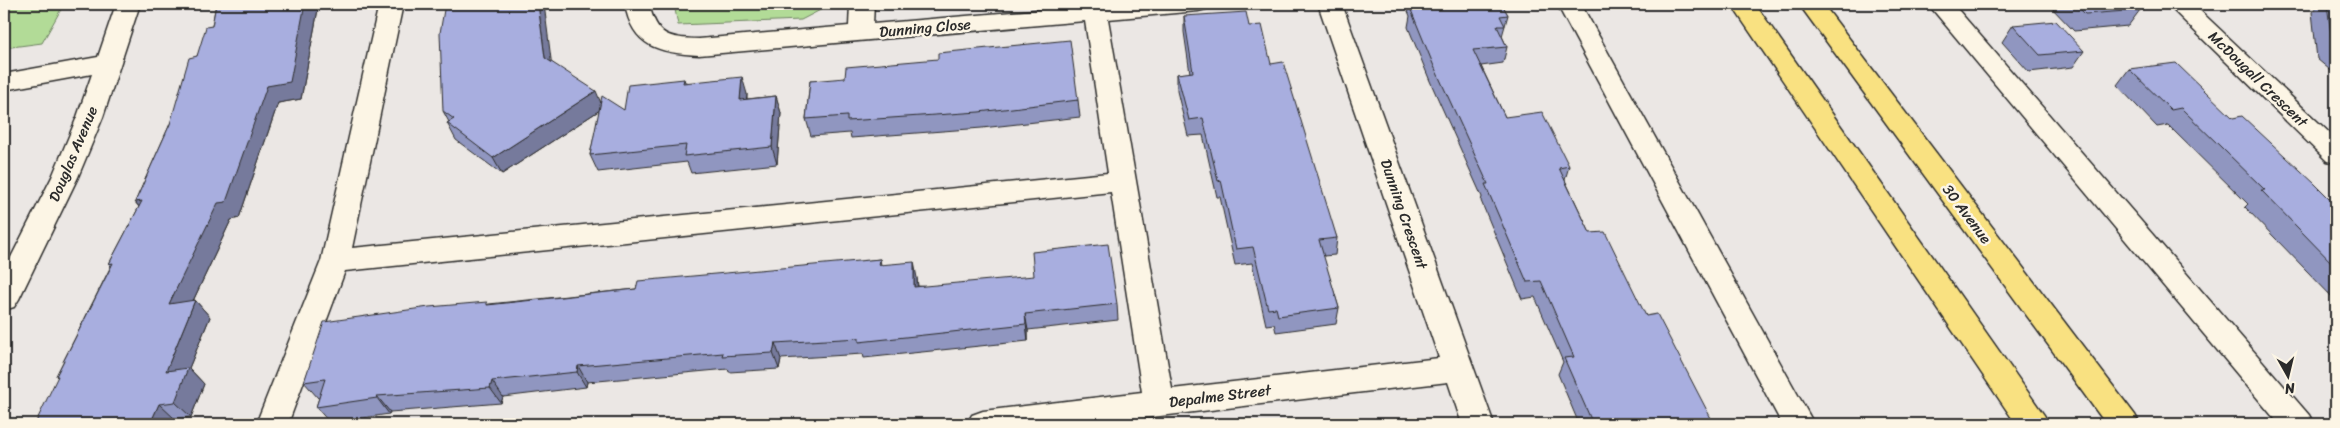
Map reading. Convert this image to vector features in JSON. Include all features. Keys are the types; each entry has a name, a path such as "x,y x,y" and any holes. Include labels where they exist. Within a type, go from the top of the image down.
{"main road":[{"path":"1743,4 2033,424"},
{"name":"30 Avenue","path":"1811,4 2124,424"}],"street":[{"name":"Douglas Avenue","path":"4,299 65,176 90,117 110,64 128,4"},
{"path":"272,424 336,262 391,4"},
{"name":"Dunning Close","path":"637,4 640,21 653,38 664,43 682,47 699,48 862,34 1095,8 1198,4"},
{"name":"Dunning Close","path":"862,4 862,34"},
{"name":"Dunning Crescent","path":"1330,4 1478,424"},
{"path":"1569,4 1798,424"},
{"path":"1940,4 2298,424"},
{"name":"McDougall Crescent","path":"2179,4 2336,154"},
{"path":"1095,8 1159,404"},
{"path":"4,82 110,64"},
{"path":"336,262 1122,180"},
{"name":"Depalme Street","path":"982,424 1458,368"}],"green space":[{"path":"4,4 64,4 42,43 4,48"},
{"path":"674,4 832,4 801,20 678,25"}],"building":[{"path":"216,4 305,4 290,82 267,86 226,202 218,203 169,304 195,300 166,371 188,368 175,402 159,404 150,424 35,424 58,376 56,376 113,263 109,264 142,201 135,202 170,124 189,58 197,56 206,27 212,26"},
{"path":"445,4 538,4 545,58 596,91 493,158 447,123 454,119 443,111 440,33"},
{"path":"1415,4 1502,4 1508,15 1500,16 1505,26 1497,26 1507,47 1473,50 1505,117 1542,112 1569,166 1559,168 1590,233 1605,232 1646,316 1657,314 1714,424 1593,424 1564,358 1574,357 1541,281 1527,282 1485,184 1488,184 1433,64 1411,10 1418,9"},
{"path":"2075,4 2134,4 2140,10 2085,14"},
{"path":"2327,4 2336,4 2336,46 2332,42"},
{"path":"1246,12 1249,26 1262,25 1271,64 1283,62 1337,238 1319,240 1339,308 1278,316 1276,308 1268,309 1253,247 1236,249 1221,180 1218,181 1203,118 1189,120 1177,74 1193,72 1184,16"},
{"path":"2056,21 2084,51 2040,55 2013,25"},
{"path":"1070,40 1078,100 979,112 847,121 847,116 806,119 810,81 845,78 846,67 938,59 938,53"},
{"path":"2176,63 2233,118 2242,116 2336,205 2336,267 2261,190 2265,190 2181,108 2171,110 2129,69"},
{"path":"742,77 740,100 776,96 772,147 684,156 686,145 590,155 602,96 624,110 628,85 684,79 683,83"},
{"path":"1108,244 1117,304 1025,314 1026,324 859,342 859,338 775,343 773,353 722,356 723,353 578,366 577,372 492,381 490,388 377,396 377,398 316,407 325,379 304,382 324,322 429,307 487,302 487,305 636,289 638,281 880,259 879,265 914,262 914,287 1034,276 1032,252"}]}
